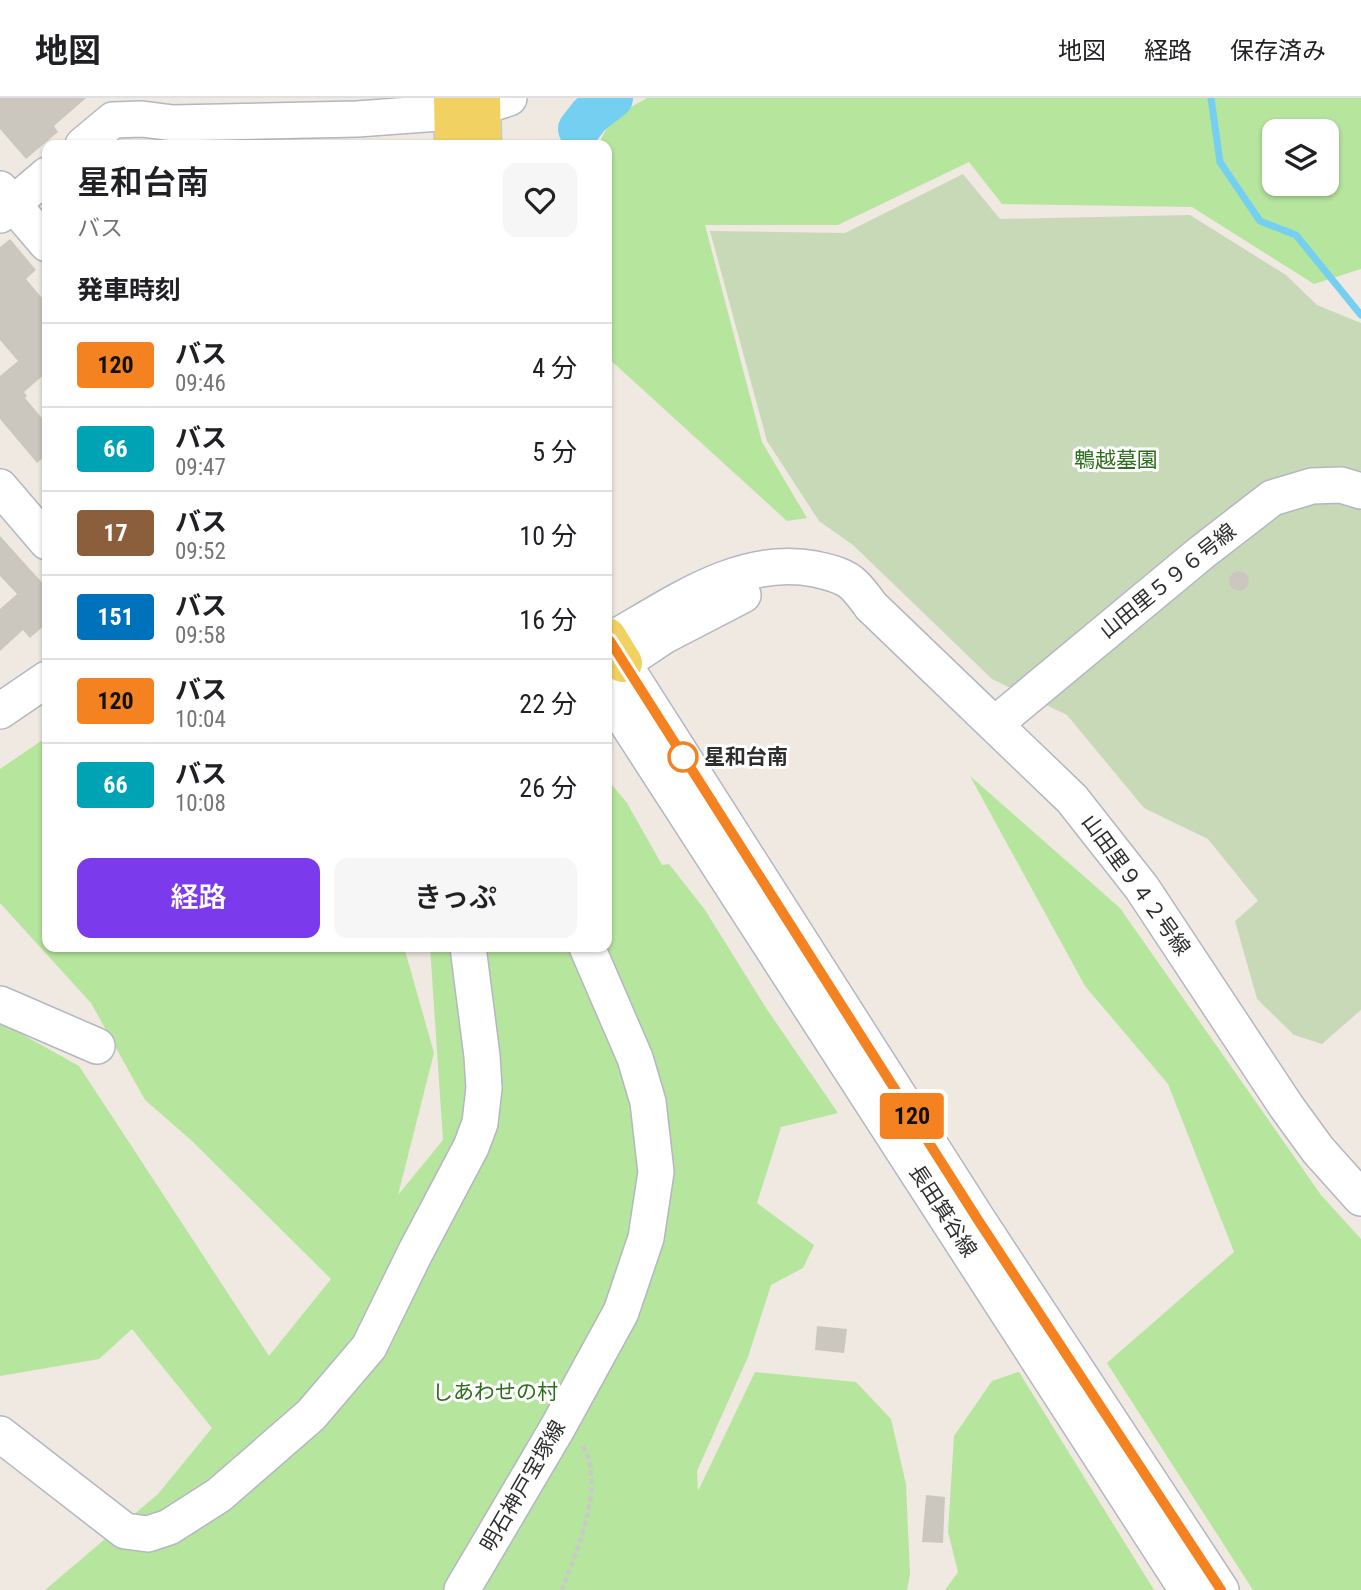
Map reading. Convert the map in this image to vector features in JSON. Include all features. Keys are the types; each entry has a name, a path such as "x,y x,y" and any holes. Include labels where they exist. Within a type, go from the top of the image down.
{"main road":[{"path":"472,110 481,140"}],"street":[{"path":"133,108 173,123 357,121 472,110"},
{"path":"89,140 133,108"},
{"path":"133,108 160,140"},
{"path":"42,178 4,203 42,239"},
{"name":"山田里５９６号線","path":"995,724 1201,553 1272,498 1312,486 1341,485 1361,491"},
{"path":"0,487 42,536"},
{"name":"山田里９４２号線","path":"612,656 689,596 736,574 775,567 806,567 832,572 853,583 871,606 1072,799 1142,888 1286,1106 1318,1150 1361,1198"},
{"name":"長田箕谷線","path":"612,661 1186,1590"},
{"name":"長田箕谷線","path":"612,661 1221,1590"},
{"path":"0,711 42,682"},
{"path":"0,1434 125,1531 148,1534 169,1527 219,1495 311,1415 369,1347 471,1147 481,1122 484,1077 469,952"},
{"name":"明石神戸宝塚線","path":"463,1590 566,1430 621,1312 646,1238 656,1172 648,1102 638,1069 589,952"},
{"path":"0,1004 97,1046"}],"path":[{"path":"562,1590 583,1531 592,1476 589,1455 566,1430"}],"green space":[{"path":"647,98 1361,98 1361,269 1314,284 1192,207 1002,204 969,162 838,225 705,225 762,442 807,518 787,521 612,362 612,140 601,140 612,118"},
{"name":"鵯越墓園","path":"963,174 1000,219 1190,215 1286,275 1317,305 1361,323 1361,1010 1322,1044 1294,1035 1257,999 1235,921 1258,901 1208,839 1144,808 1067,715 992,679 853,545 819,521 767,441 710,231 845,233"},
{"path":"42,740 42,949 0,903 0,769"},
{"path":"970,776 1120,908 1321,1195 1361,1239 1361,1590 1253,1590 1107,1363 1234,1252 1168,1084 1085,986"},
{"name":"しあわせの村","path":"613,786 627,803 662,865 669,864 705,910 766,1008 838,1113 781,1127 757,1203 814,1245 803,1268 771,1285 748,1357 697,1471 698,1491 755,1372 856,1382 891,1419 906,1484 910,1574 907,1590 45,1590 158,1494 212,1428 132,1329 99,1359 0,1376 0,1022 79,1066 269,1356 331,1279 191,1140 145,1100 91,1003 45,952 405,952 434,1053 398,1195 443,1140 430,952 612,952"},
{"path":"1019,1372 1154,1590 945,1590 958,1572 948,1532 954,1436 992,1381"}],"building":[{"path":"0,98 86,98 54,126 58,132 49,140 42,140 42,146 26,159 0,129"},
{"path":"10,239 36,270 26,279 42,298 42,376 24,392 27,396 25,398 42,418 42,458 37,463 0,419 0,376 18,361 0,340 0,247"},
{"path":"0,536 42,582 42,627 30,638 23,630 0,651 0,609 17,594 0,576"},
{"path":"1239,571 1246,574 1249,581 1246,588 1239,591 1232,588 1229,581 1232,574"},
{"path":"817,1326 847,1329 844,1353 815,1350"},
{"path":"926,1495 945,1497 943,1543 922,1542"}],"waterway":[{"path":"579,129 590,115 612,98"},
{"path":"1211,98 1220,162 1260,221 1296,235 1361,315"}],"bus line":[{"name":"120","path":"612,644 978,1220 1221,1590"}],"place":[{"name":"星和台南","path":"683,757"}]}
